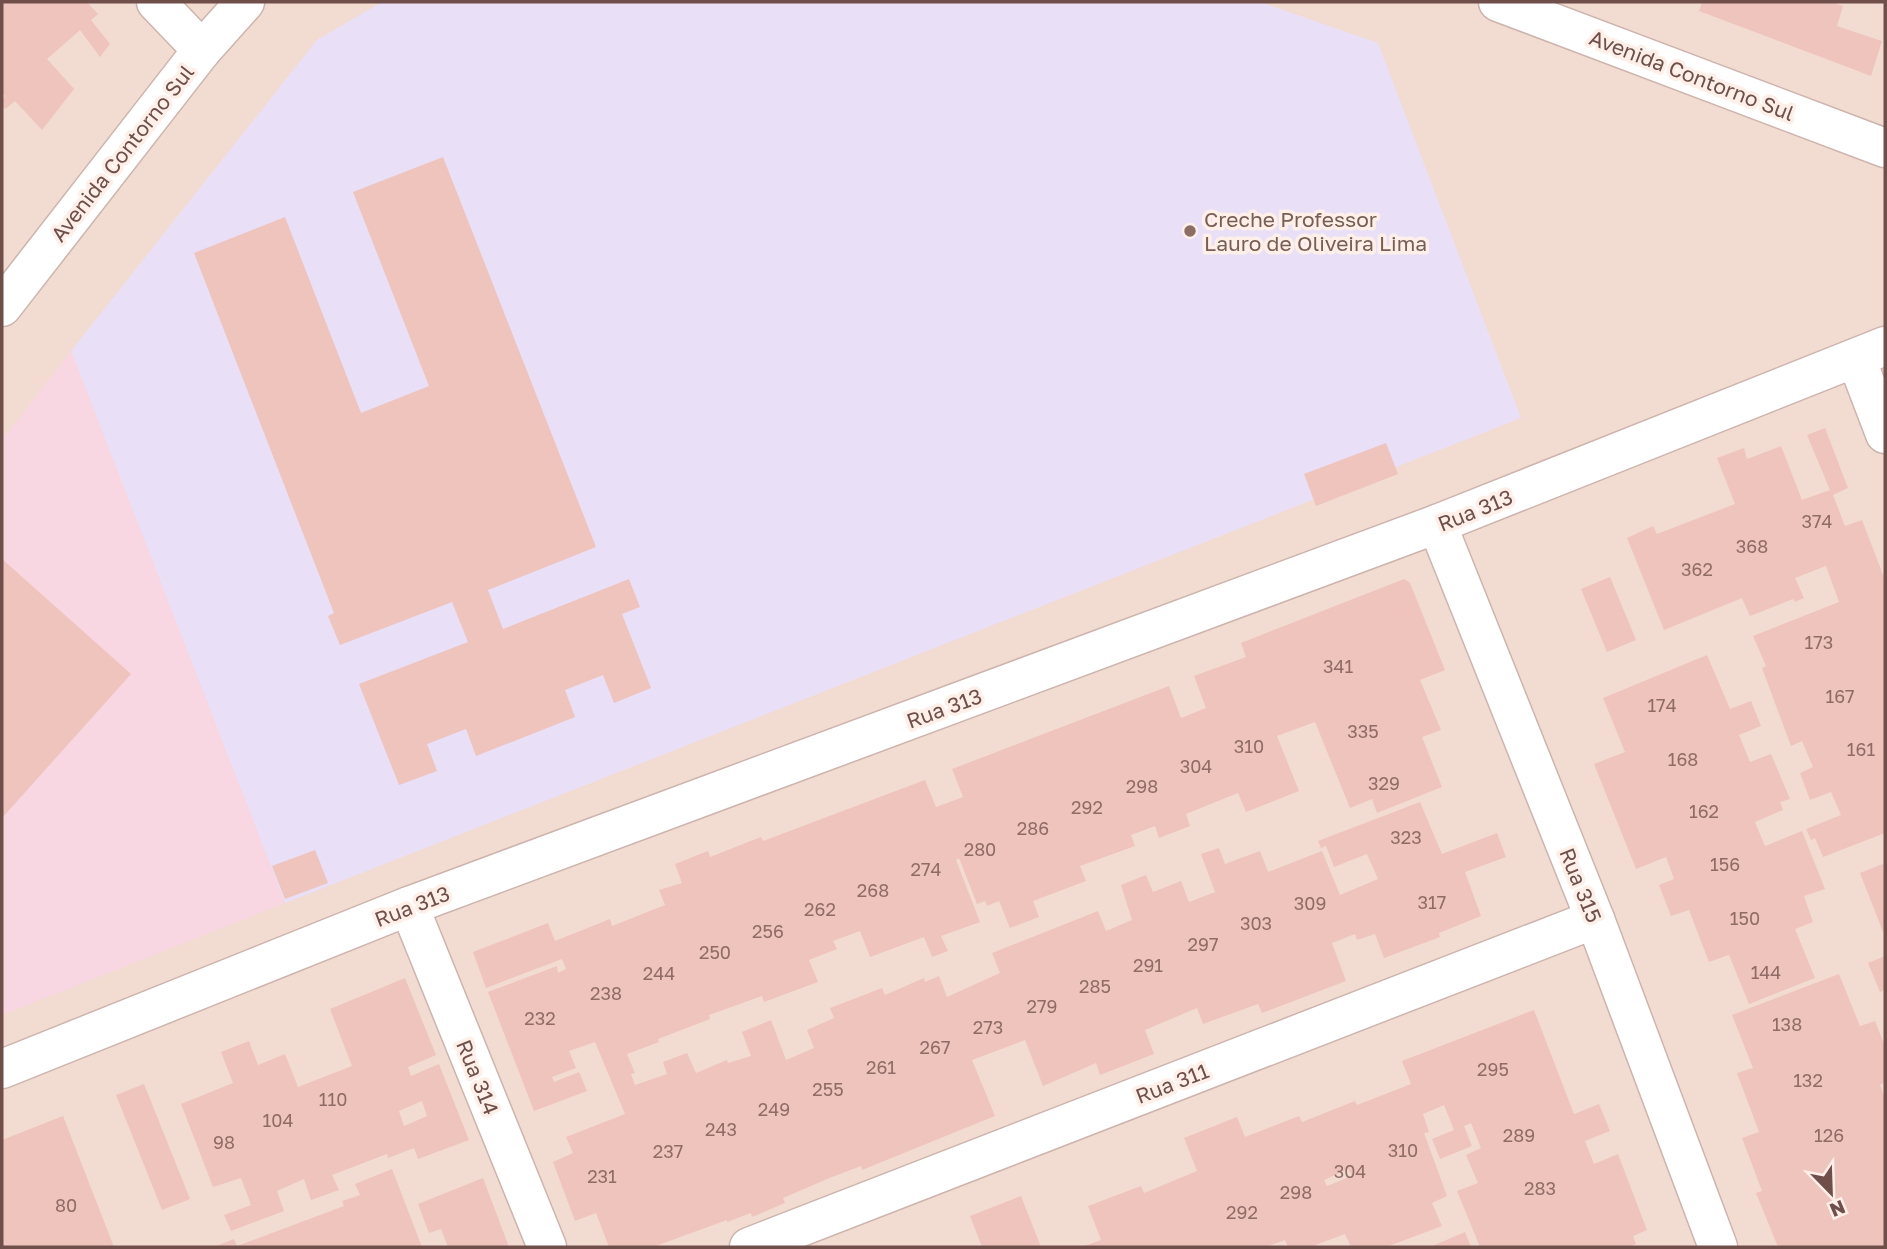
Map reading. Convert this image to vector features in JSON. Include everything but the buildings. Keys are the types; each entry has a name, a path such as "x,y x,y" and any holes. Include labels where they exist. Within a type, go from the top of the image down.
{"street":[{"path":"156,2 202,50"},
{"name":"Avenida Contorno Sul","path":"2,307 202,50 245,2"},
{"name":"Avenida Contorno Sul","path":"1499,2 1885,148"},
{"path":"1871,352 1885,435"},
{"name":"Rua 313","path":"2,1069 409,906 1437,524 1871,352"},
{"name":"Rua 315","path":"1437,524 1595,919 1718,1247"},
{"name":"Rua 314","path":"409,906 547,1247"},
{"name":"Rua 311","path":"749,1247 1595,919"}],"shaded area":[{"path":"2,2 1885,2 1885,1247 2,1247"},
{"path":"382,2 1260,2 1378,43 1521,418 285,903 71,351 317,40"},
{"path":"71,351 285,903 2,1015 2,440"}],"place":[{"name":"Creche Professor Lauro de Oliveira Lima","path":"1190,231"}]}
